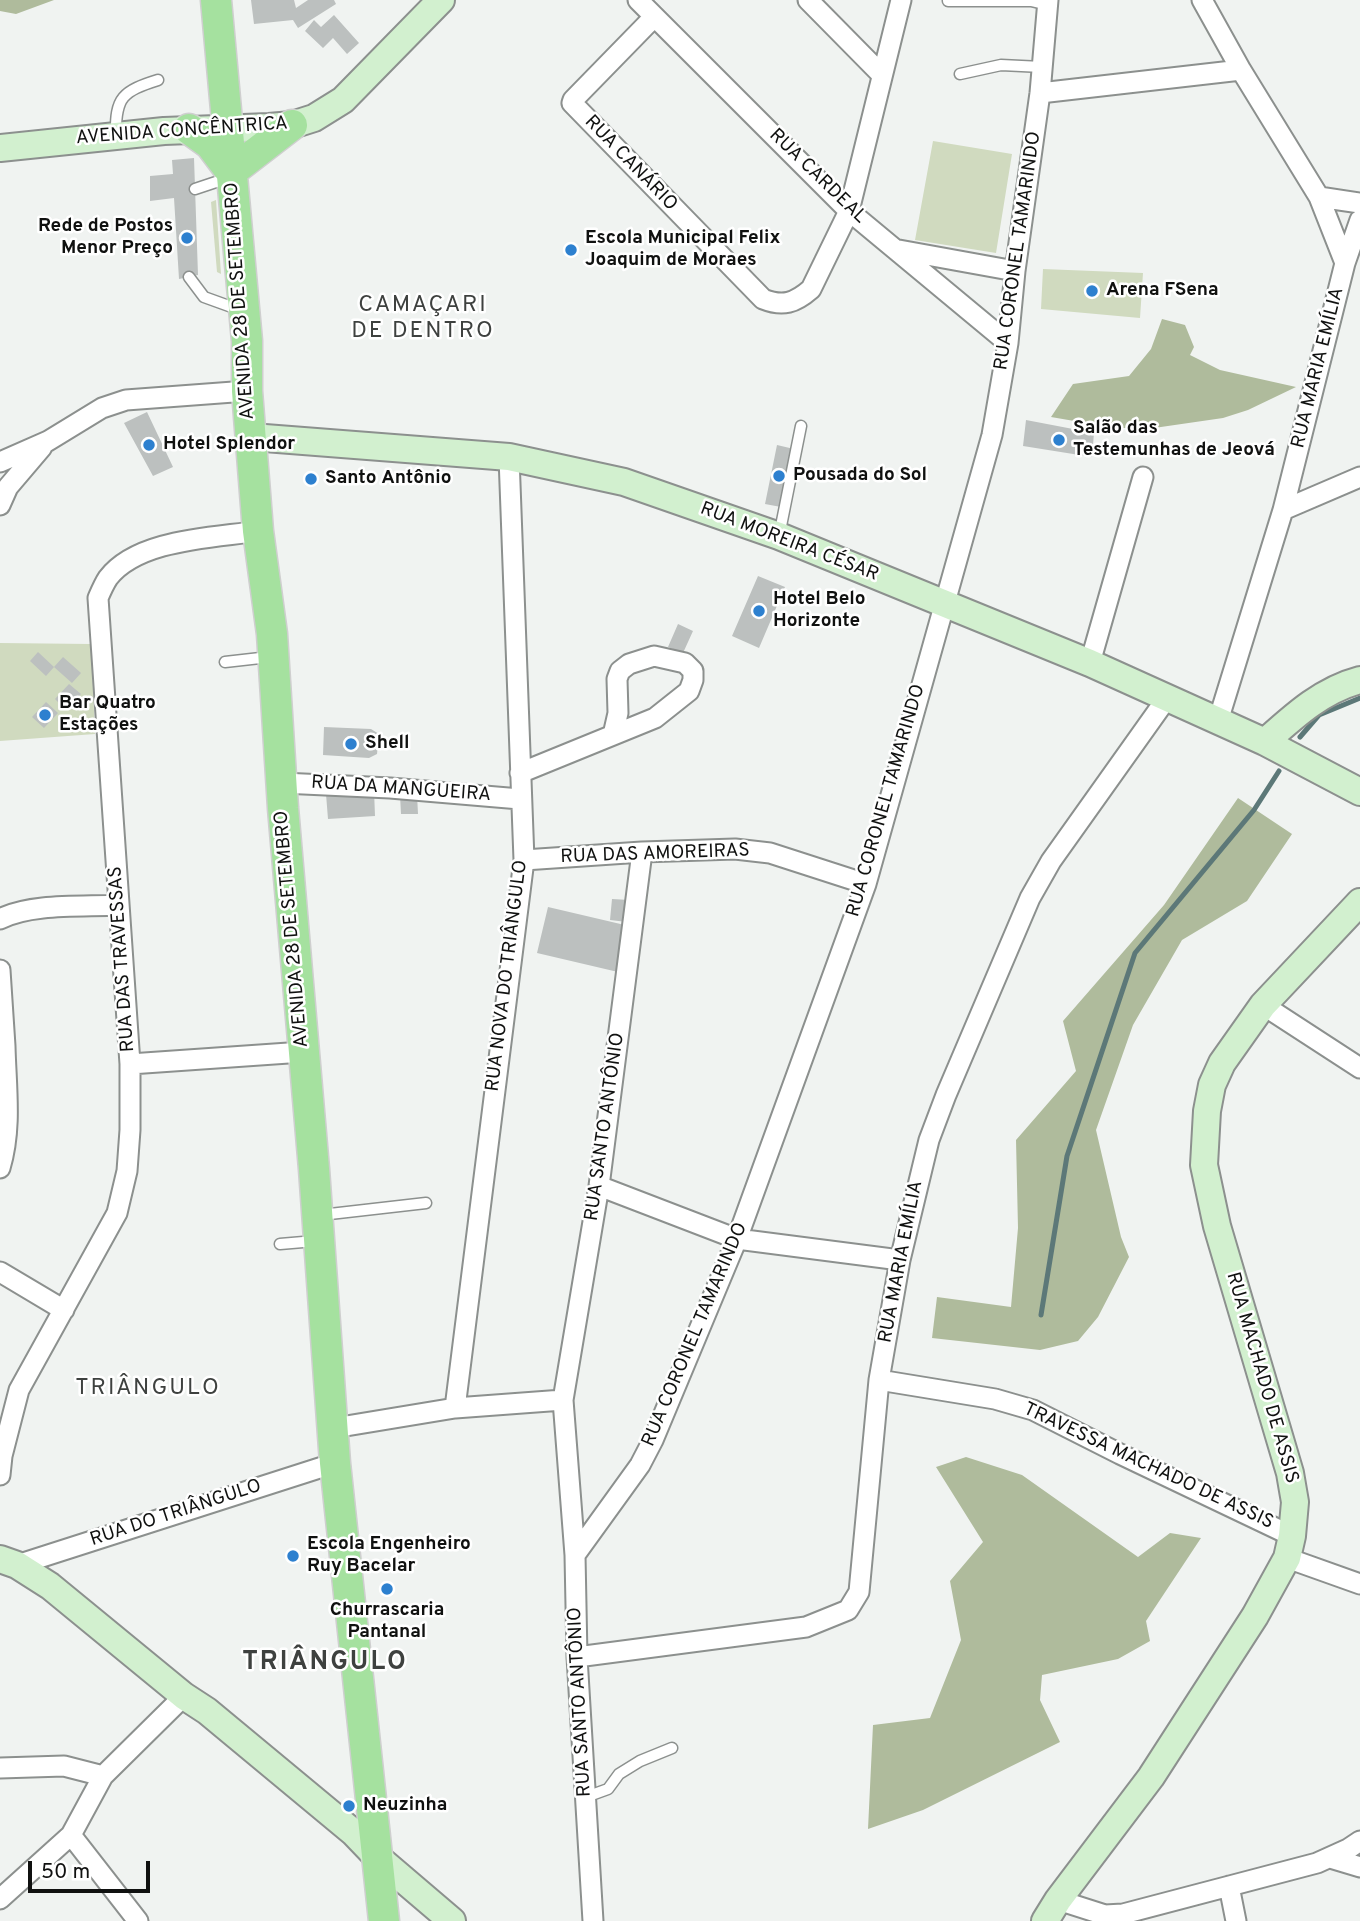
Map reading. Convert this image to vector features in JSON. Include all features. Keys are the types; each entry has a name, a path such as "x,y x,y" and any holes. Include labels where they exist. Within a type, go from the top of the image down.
{"main road":[{"name":"AVENIDA 28 DE SETEMBRO","path":"216,0 247,341 247,391 258,531 273,657 335,1463 384,1921"},
{"path":"189,129 209,144 231,174 292,125"}],"street":[{"name":"AVENIDA CONCÊNTRICA","path":"0,148 189,129 292,125 314,118 343,100 441,0"},
{"name":"RUA CARDEAL","path":"638,0 849,211 1008,342"},
{"path":"807,0 882,75"},
{"path":"849,211 901,0"},
{"name":"RUA MARIA EMÍLIA","path":"1202,0 1241,70 1319,197 1345,263 1283,510 1218,721"},
{"name":"RUA CORONEL TAMARINDO","path":"575,1555 640,1465 737,1238 866,884 992,436 1008,342 1015,271 1040,93 1048,2"},
{"name":"RUA CANÁRIO","path":"654,17 572,103 763,299 789,304 811,289 849,211"},
{"path":"1040,93 1241,70"},
{"path":"1319,197 1360,203"},
{"path":"1345,263 1360,219"},
{"path":"896,249 1015,271"},
{"path":"0,462 48,441 103,408 126,400 247,391"},
{"name":"RUA MOREIRA CÉSAR","path":"251,437 509,457 624,482 779,536 1090,663 1265,742 1360,792"},
{"path":"0,505 8,487 48,441"},
{"name":"RUA NOVA DO TRIÂNGULO","path":"455,1408 524,860 509,457"},
{"path":"1090,663 1143,477"},
{"path":"1283,510 1360,477"},
{"name":"RUA DAS TRAVESSAS","path":"0,1475 2,1456 19,1390 117,1213 127,1171 130,1064 98,598 108,578 123,564 141,553 161,547 258,531"},
{"path":"520,773 655,718 689,691 693,671 685,663 654,656 629,664 620,671 617,680 618,713 612,735"},
{"path":"1265,742 1327,692 1360,680"},
{"name":"RUA MARIA EMÍLIA","path":"577,1657 806,1627 848,1610 859,1592 879,1380 900,1260 929,1140 1030,898 1051,861 1167,698"},
{"name":"RUA DA MANGUEIRA","path":"282,783 378,787 520,799"},
{"name":"RUA DAS AMOREIRAS","path":"524,860 735,849 770,853 866,884"},
{"name":"RUA SANTO ANTÔNIO","path":"593,1921 577,1657 575,1555 563,1400 599,1186 642,852"},
{"name":"RUA MACHADO DE ASSIS","path":"1052,1911 1151,1777 1255,1616 1290,1547 1295,1502 1290,1473 1217,1226 1204,1165 1207,1111 1212,1085 1222,1063 1263,1005 1360,902"},
{"path":"0,919 28,910 119,905"},
{"path":"0,970 9,1112 0,1168"},
{"path":"1263,1005 1360,1068"},
{"path":"130,1064 303,1052"},
{"path":"599,1186 737,1238 900,1260"},
{"path":"0,1272 64,1310"},
{"name":"TRAVESSA MACHADO DE ASSIS","path":"879,1380 995,1399 1032,1410 1120,1454 1360,1584"},
{"path":"334,1428 455,1408 563,1400"},
{"name":"RUA DO TRIÂNGULO","path":"8,1562 335,1463"},
{"path":"8,1562 50,1586 184,1696 217,1719 354,1833 377,1857 452,1921"},
{"path":"0,1899 71,1835 103,1776 184,1696"},
{"path":"0,1768 64,1766 103,1776"},
{"path":"71,1835 138,1921"},
{"path":"1052,1911 1114,1916 1329,1858 1360,1841"},
{"path":"1329,1858 1360,1867"},
{"path":"1229,1886 1236,1921"}],"lane":[{"path":"948,1 1048,2"},
{"path":"960,74 1001,65 1042,66"},
{"path":"116,135 115,113 120,98 138,87 158,80"},
{"path":"195,188 231,174"},
{"path":"189,277 204,298 244,312"},
{"path":"779,536 801,426"},
{"path":"225,662 273,657"},
{"path":"280,1244 318,1228 426,1203"},
{"path":"586,1797 608,1789 619,1774 640,1761 672,1748"}],"green space":[{"path":"0,0 54,0 16,14 0,11"},
{"path":"933,141 1012,154 996,253 915,240"},
{"path":"216,200 221,274 217,272 211,202"},
{"name":"Arena FSena","path":"1043,269 1143,273 1140,318 1041,309"},
{"path":"1162,319 1185,325 1194,347 1190,355 1220,370 1296,387 1248,410 1223,418 1154,428 1115,428 1051,417 1073,384 1129,376 1151,349"},
{"path":"0,643 91,644 95,734 0,741"},
{"path":"1238,798 1292,834 1247,901 1182,940 1133,1025 1096,1130 1121,1237 1129,1257 1098,1317 1078,1341 1040,1350 932,1338 937,1297 1011,1307 1018,1228 1016,1140 1076,1071 1063,1021 1164,905"},
{"path":"966,1457 1022,1475 1138,1557 1170,1533 1201,1538 1146,1621 1150,1641 1118,1659 1042,1675 1040,1700 1060,1742 923,1810 868,1829 873,1725 930,1718 961,1640 950,1581 983,1542 936,1467"}],"building":[{"path":"251,0 294,0 296,8 308,0 334,0 336,4 298,28 293,20 254,24"},
{"path":"334,15 359,43 347,54 333,38 323,48 305,31 314,20 321,27"},
{"name":"Rede de Postos Menor Preço","path":"194,158 198,275 179,279 174,198 150,201 150,176 173,174 172,160"},
{"name":"Hotel Splendor","path":"147,412 173,467 153,476 124,423"},
{"name":"Salão das Testemunhas de Jeová","path":"1026,420 1094,433 1092,457 1023,446"},
{"name":"Pousada do Sol","path":"777,445 794,449 781,507 765,504"},
{"name":"Hotel Belo Horizonte","path":"758,576 785,587 759,648 732,636"},
{"path":"678,624 693,631 683,653 668,647"},
{"path":"38,652 54,667 46,676 30,661"},
{"path":"63,657 81,673 72,683 54,667"},
{"path":"69,684 81,694 65,709 55,699"},
{"name":"Bar Quatro Estações","path":"46,702 58,713 44,728 32,717"},
{"name":"Shell","path":"324,727 371,729 379,734 377,754 369,758 323,755"},
{"path":"374,790 375,816 328,819 326,794"},
{"path":"417,794 418,814 401,814 400,795"},
{"path":"612,899 629,900 627,922 610,920"},
{"path":"548,907 629,926 618,972 537,953"}],"waterway":[{"path":"1300,737 1319,715 1360,698"},
{"path":"1041,1315 1067,1156 1135,953 1254,810 1279,771"}],"place":[{"name":"Rede de Postos Menor Preço","path":"187,238"},
{"name":"Escola Municipal Felix Joaquim de Moraes","path":"571,250"},
{"name":"Arena FSena","path":"1092,291"},
{"name":"Salão das Testemunhas de Jeová","path":"1059,440"},
{"name":"Hotel Splendor","path":"149,445"},
{"name":"Pousada do Sol","path":"779,476"},
{"name":"Santo Antônio","path":"311,479"},
{"name":"Hotel Belo Horizonte","path":"759,611"},
{"name":"Bar Quatro Estações","path":"45,715"},
{"name":"Shell","path":"351,744"},
{"name":"Escola Engenheiro Ruy Bacelar","path":"293,1556"},
{"name":"Churrascaria Pantanal","path":"387,1589"},
{"name":"Neuzinha","path":"349,1806"}],"district":[{"name":"CAMAÇARI DE DENTRO","path":"423,319"},
{"name":"TRIÂNGULO","path":"148,1389"},
{"name":"TRIÂNGULO","path":"325,1664"}]}
